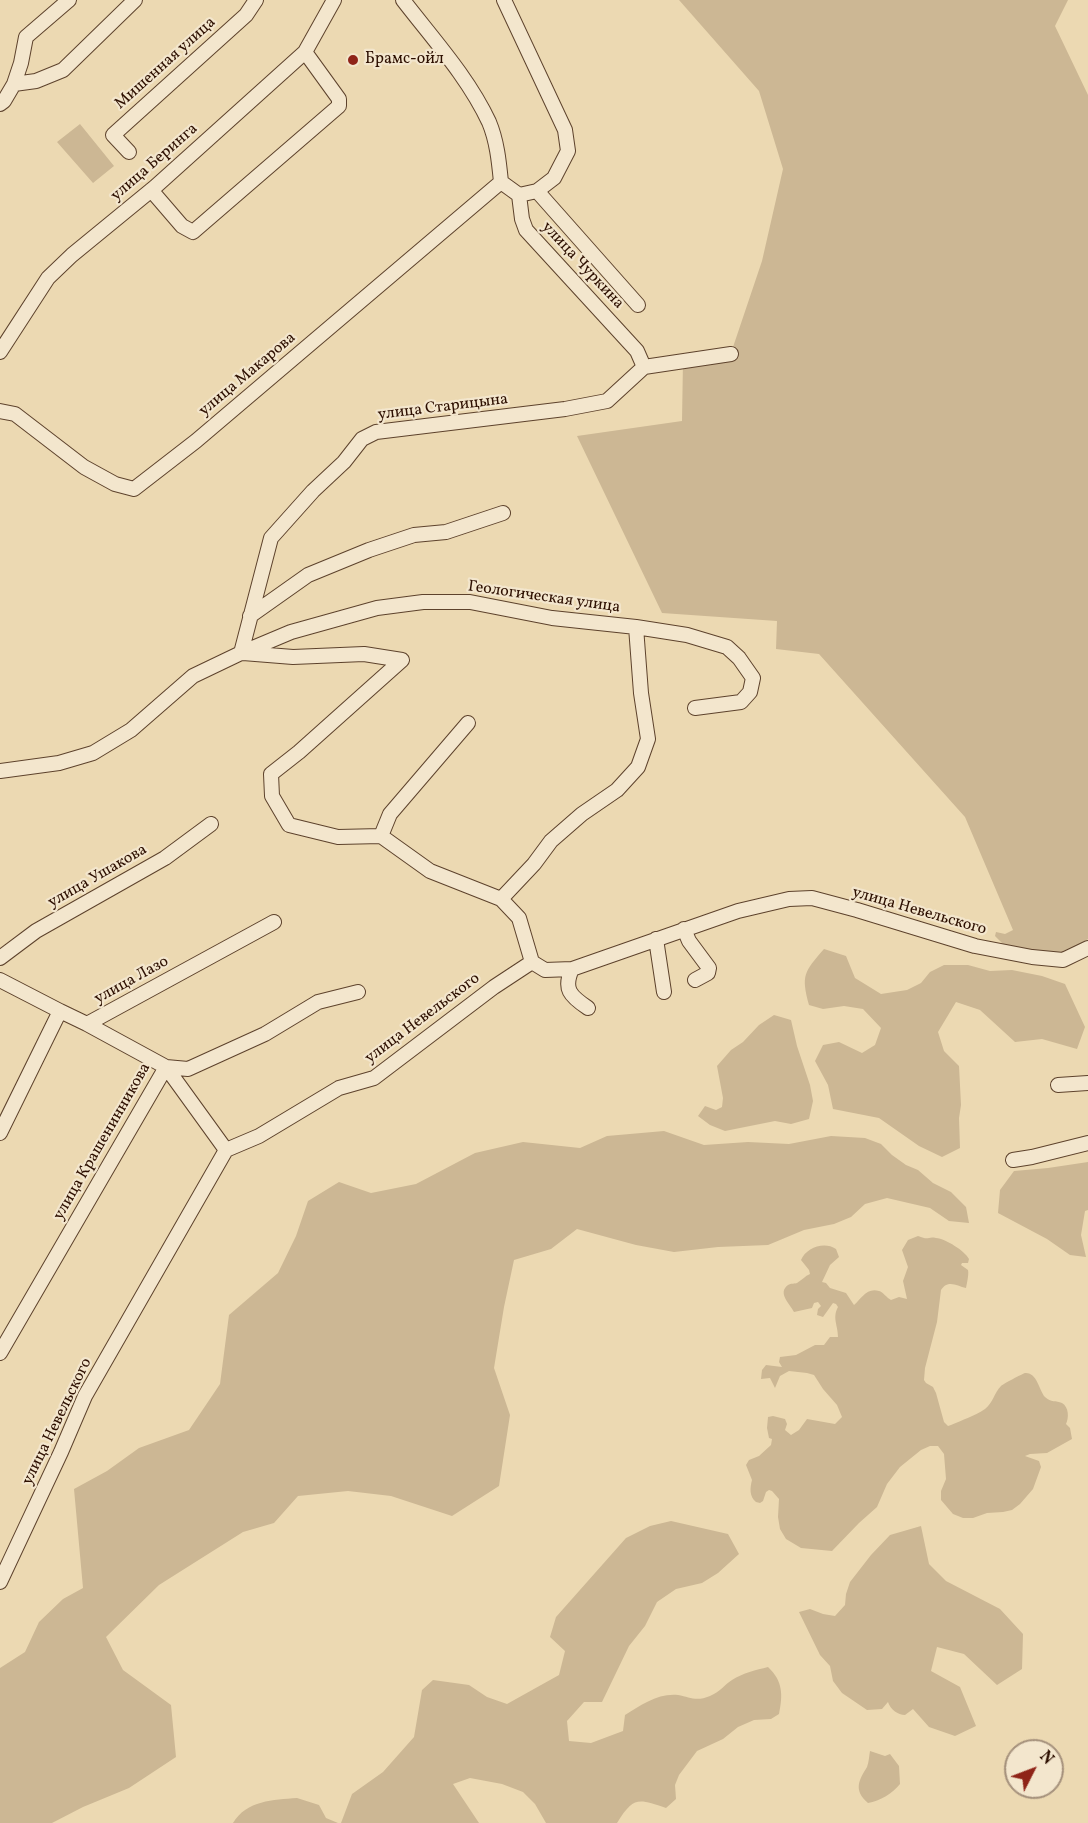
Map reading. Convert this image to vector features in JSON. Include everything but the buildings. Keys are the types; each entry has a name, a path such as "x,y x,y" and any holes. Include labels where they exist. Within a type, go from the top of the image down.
{"street":[{"path":"0,104 14,84 26,37 69,0"},
{"path":"14,84 36,81 63,70 135,0"},
{"name":"Мишенная улица","path":"129,152 113,135 246,15 256,0"},
{"name":"улица Беринга","path":"0,352 48,278 72,255 151,190 305,52 334,0"},
{"path":"403,0 467,83 490,123 499,157 501,182 519,195 537,191 554,178 568,151 565,130 504,0"},
{"path":"151,190 182,226 193,232 339,106 339,99 305,52"},
{"name":"улица Макарова","path":"0,411 15,414 84,467 115,484 134,489 196,441 501,182"},
{"path":"537,191 638,305"},
{"name":"улица Чуркина","path":"519,195 526,230 637,351 644,367"},
{"path":"644,367 731,354"},
{"name":"улица Старицына","path":"241,652 271,538 313,491 344,462 362,439 376,432 564,410 607,402 644,367"},
{"path":"250,616 308,575 369,550 414,535 446,531 503,513"},
{"name":"Геологическая улица","path":"0,771 59,762 93,753 131,730 193,676 241,652 291,632 377,608 423,602 470,602 552,618 687,635 727,647 739,658 753,678 750,692 741,702 695,708"},
{"path":"501,899 534,864 551,841 582,814 617,790 638,767 648,739 641,693 636,627"},
{"path":"241,652 293,657 364,654 402,660 271,774 272,796 289,825 338,837 381,836 430,872 501,899 519,918 532,962"},
{"path":"381,836 390,814 468,723"},
{"name":"улица Ушакова","path":"0,958 36,932 165,858 211,824"},
{"name":"улица Невельского","path":"0,1582 62,1452 85,1396 226,1150 259,1136 339,1088 374,1078 532,962 545,970 572,969 738,911 789,899 812,898 975,946 1032,957 1063,960 1084,951"},
{"name":"улица Лазо","path":"0,980 87,1024 274,922"},
{"path":"684,929 688,941 709,968 708,973 695,980"},
{"path":"657,939 664,992"},
{"path":"572,969 567,981 570,994 588,1008"},
{"name":"улица Крашенинникова","path":"0,1353 166,1067 188,1069 265,1034 318,1002 358,992"},
{"path":"0,1133 60,1011"},
{"path":"87,1024 166,1067 226,1150"},
{"path":"1058,1085 1088,1083"},
{"path":"1013,1160 1088,1143"}],"shaded area":[{"path":"679,0 1068,0 1055,26 1088,95 1088,939 1064,954 1049,958 1004,945 995,936 996,932 1005,934 1013,930 965,817 819,654 776,649 777,621 662,613 577,436 682,421 683,361 731,353 762,261 783,169 759,91"},
{"path":"80,124 114,166 93,183 57,142"},
{"path":"824,949 846,956 855,978 881,994 907,990 921,983 930,972 944,965 968,965 990,971 1012,970 1042,976 1065,984 1085,1027 1077,1049 1042,1039 1015,1042 980,1010 956,1002 938,1032 944,1051 959,1066 960,1148 942,1157 919,1146 879,1118 833,1109 828,1085 815,1061 823,1045 839,1042 862,1053 875,1045 881,1028 863,1009 844,1006 823,1009 809,1005 805,987 806,974"},
{"path":"774,1015 791,1020 813,1101 809,1119 791,1124 775,1121 725,1131 710,1125 698,1116 705,1106 716,1110 722,1107 723,1098 717,1066 731,1050"},
{"path":"664,1131 704,1145 748,1142 789,1144 831,1136 865,1138 881,1144 906,1165 918,1170 933,1183 951,1192 966,1207 969,1223 949,1221 930,1208 887,1198 865,1204 851,1217 834,1224 804,1230 768,1245 674,1252 636,1245 577,1229 551,1249 514,1260 494,1368 510,1415 499,1486 452,1516 391,1496 348,1491 298,1496 274,1523 243,1532 159,1585 106,1637 123,1670 171,1705 176,1757 129,1788 52,1823 0,1823 0,1668 25,1652 39,1622 63,1599 83,1588 74,1489 107,1471 139,1448 189,1430 220,1384 229,1315 278,1273 296,1236 308,1201 339,1182 371,1193 416,1184 475,1153 523,1142 580,1148 607,1136"},
{"path":"1088,1162 1088,1210 1085,1211 1081,1235 1086,1257 1070,1255 1047,1239 998,1213 1000,1190 1014,1171"},
{"path":"918,1236 945,1241 959,1249 969,1259 968,1263 961,1265 968,1270 966,1288 950,1284 941,1290 937,1322 925,1368 924,1380 933,1387 936,1393 944,1422 948,1426 985,1409 1001,1386 1029,1373 1035,1378 1045,1397 1062,1403 1066,1407 1068,1416 1066,1424 1070,1428 1072,1439 1047,1453 1025,1456 1039,1461 1041,1467 1033,1489 1020,1504 1012,1510 987,1513 973,1518 963,1518 953,1514 941,1500 941,1491 946,1479 944,1454 938,1446 930,1446 921,1450 900,1467 887,1484 877,1507 832,1551 801,1548 786,1539 780,1529 779,1499 772,1491 766,1492 760,1503 752,1497 752,1480 746,1465 749,1460 759,1456 771,1445 772,1439 769,1438 767,1428 768,1417 785,1419 787,1424 785,1430 791,1435 799,1430 807,1419 835,1424 842,1417 837,1405 814,1375 789,1371 780,1376 775,1388 770,1378 761,1379 762,1370 766,1365 782,1367 779,1362 780,1357 796,1355 815,1345 824,1345 830,1337 838,1337 835,1318 838,1307 833,1303 823,1317 817,1315 821,1306 818,1302 814,1303 812,1308 794,1312 784,1295 785,1288 810,1274 801,1260 803,1256 811,1249 826,1246 836,1249 839,1257 830,1265 822,1282 830,1288 846,1293 854,1305 865,1294 875,1290 891,1300 899,1297 907,1299 903,1281 908,1267 902,1250 908,1240"},
{"path":"671,1521 728,1534 739,1554 718,1573 702,1583 676,1589 657,1602 645,1626 629,1646 602,1702 584,1702 567,1721 569,1741 591,1743 623,1731 625,1715 657,1698 678,1695 697,1699 705,1698 717,1693 736,1678 768,1667 777,1678 781,1689 779,1714 771,1719 754,1720 738,1727 723,1739 697,1751 679,1775 675,1785 676,1799 666,1808 637,1802 628,1808 617,1823 546,1823 535,1804 523,1792 502,1784 470,1778 453,1784 479,1823 341,1823 352,1794 383,1772 414,1737 422,1690 433,1680 469,1685 487,1697 507,1704 559,1675 565,1651 550,1637 556,1617 626,1538 650,1526"},
{"path":"921,1526 929,1564 946,1581 1000,1609 1023,1634 1022,1669 997,1685 964,1654 937,1647 931,1671 960,1687 976,1726 955,1736 929,1727 913,1709 902,1715 892,1709 888,1702 882,1709 867,1710 842,1693 833,1681 830,1666 820,1655 799,1612 810,1609 835,1616 845,1605 850,1582 890,1535"},
{"path":"870,1751 885,1756 890,1754 899,1766 900,1784 886,1796 868,1803 860,1794 859,1785 868,1765"},
{"path":"297,1798 319,1805 326,1818 338,1823 233,1823 239,1815 253,1806 270,1801"}],"place":[{"name":"Брамс-ойл","path":"353,60"}]}
